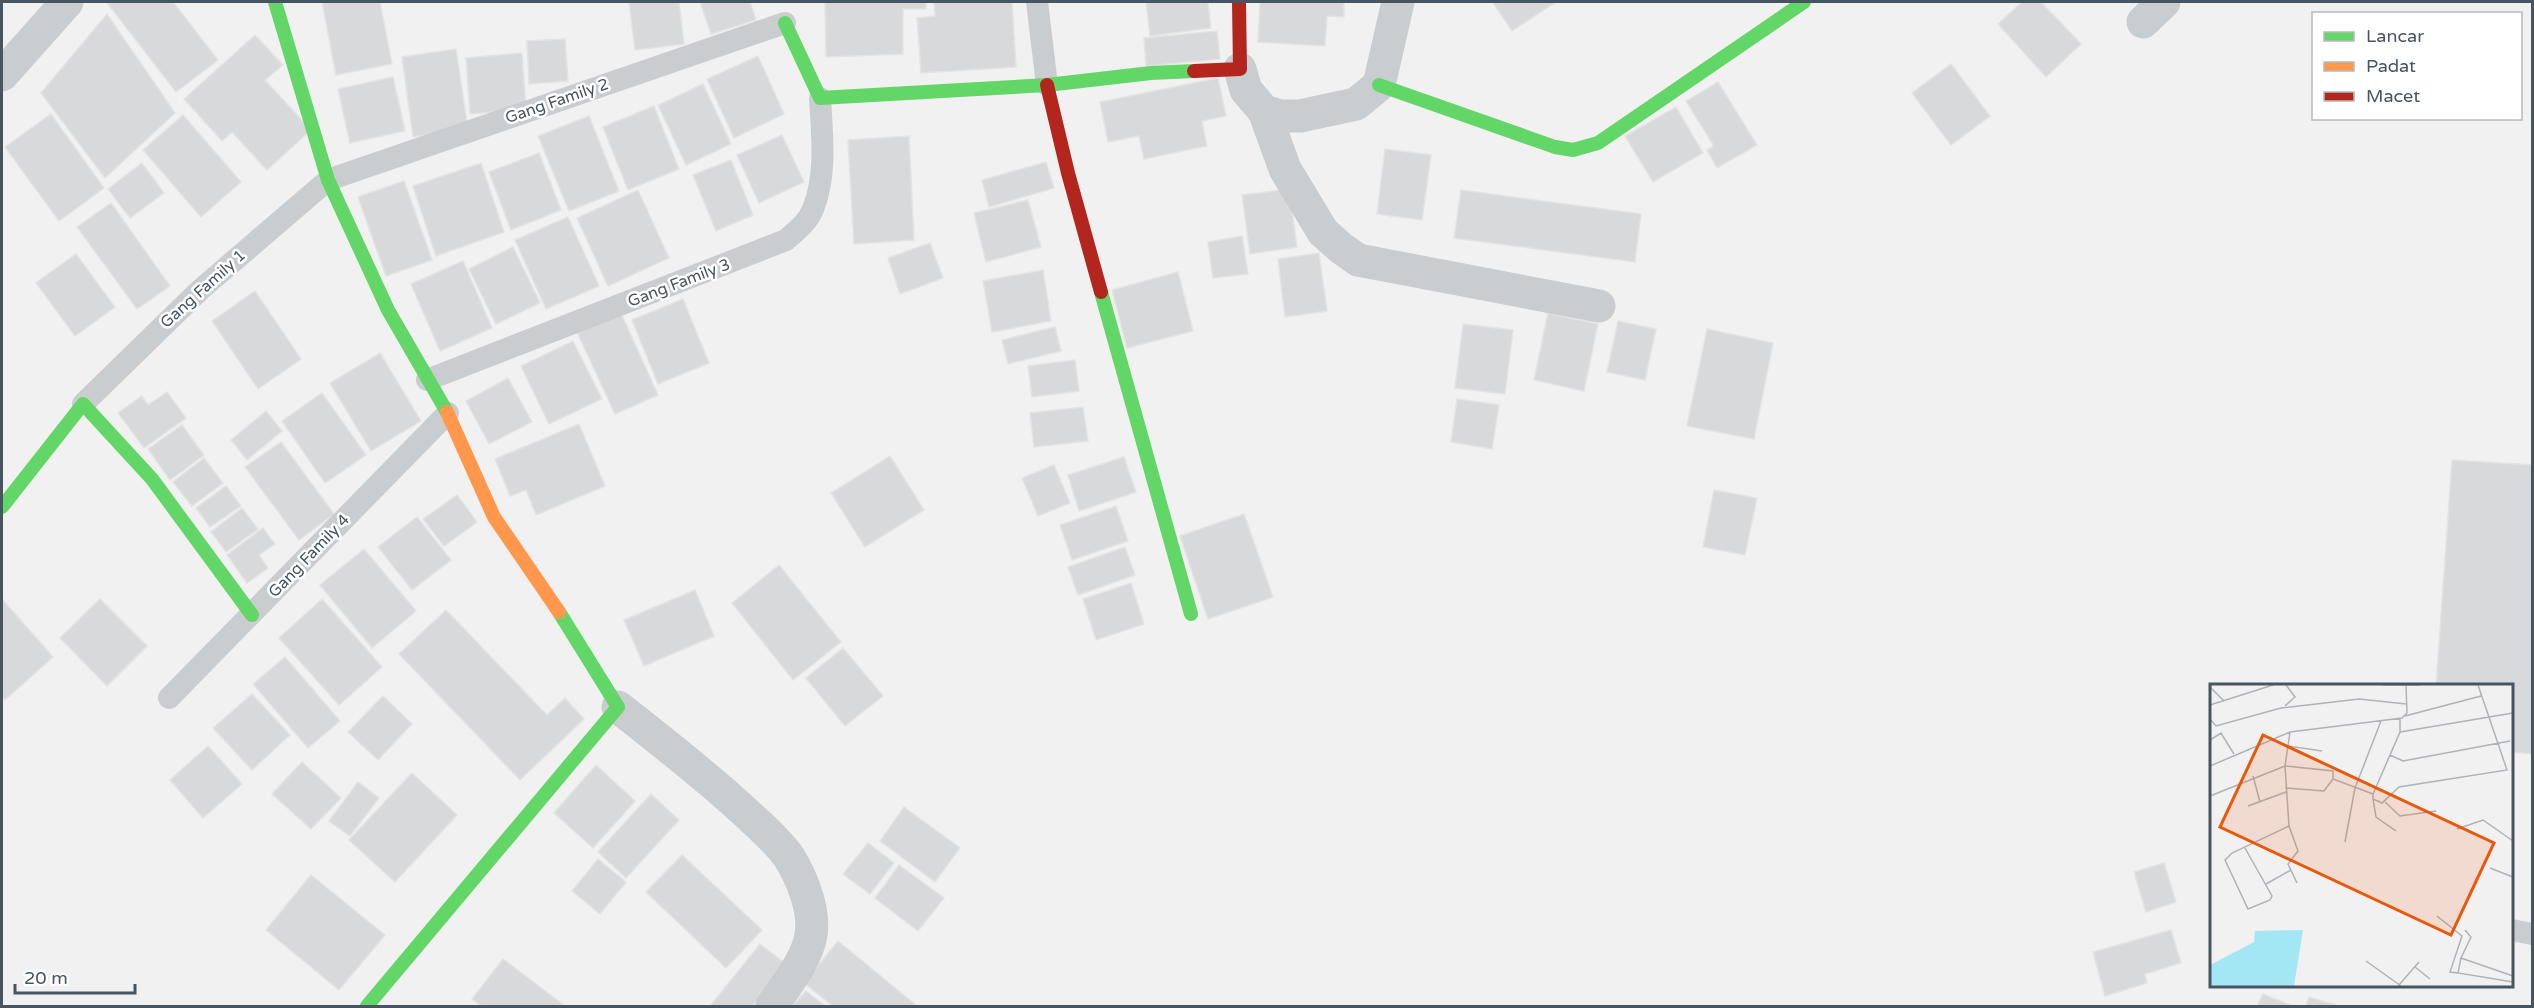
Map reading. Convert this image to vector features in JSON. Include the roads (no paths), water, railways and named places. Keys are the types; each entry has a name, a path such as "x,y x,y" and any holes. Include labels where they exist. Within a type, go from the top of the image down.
{"street":[{"path":"2,75 67,2"},
{"path":"275,2 328,180 387,310 448,413 494,517 563,618 618,707 707,776 776,841 789,858 804,889 812,920 812,933 808,948 772,1006"},
{"path":"1239,2 1240,69 1246,90 1263,111 1284,169 1323,232 1358,260 1599,306"},
{"path":"1263,111 1280,116 1300,116 1356,104 1379,85 1398,2"},
{"path":"1379,85 1555,147 1573,150 1598,143 1804,2"},
{"path":"786,23 820,98 1047,85 1151,73 1240,69"},
{"path":"1047,85 1068,173 1191,614"},
{"path":"2,507 83,404 101,421 158,487 252,615"},
{"path":"367,1006 618,707"}],"lane":[{"path":"1036,2 1047,85"},
{"name":"Gang Family 2","path":"328,180 786,23"},
{"name":"Gang Family 3","path":"427,380 786,240 802,226 813,210 824,164 820,98"},
{"name":"Gang Family 1","path":"83,404 200,290 328,180"},
{"name":"Gang Family 4","path":"169,698 448,413"},
{"path":"2513,930 2532,934"}]}
